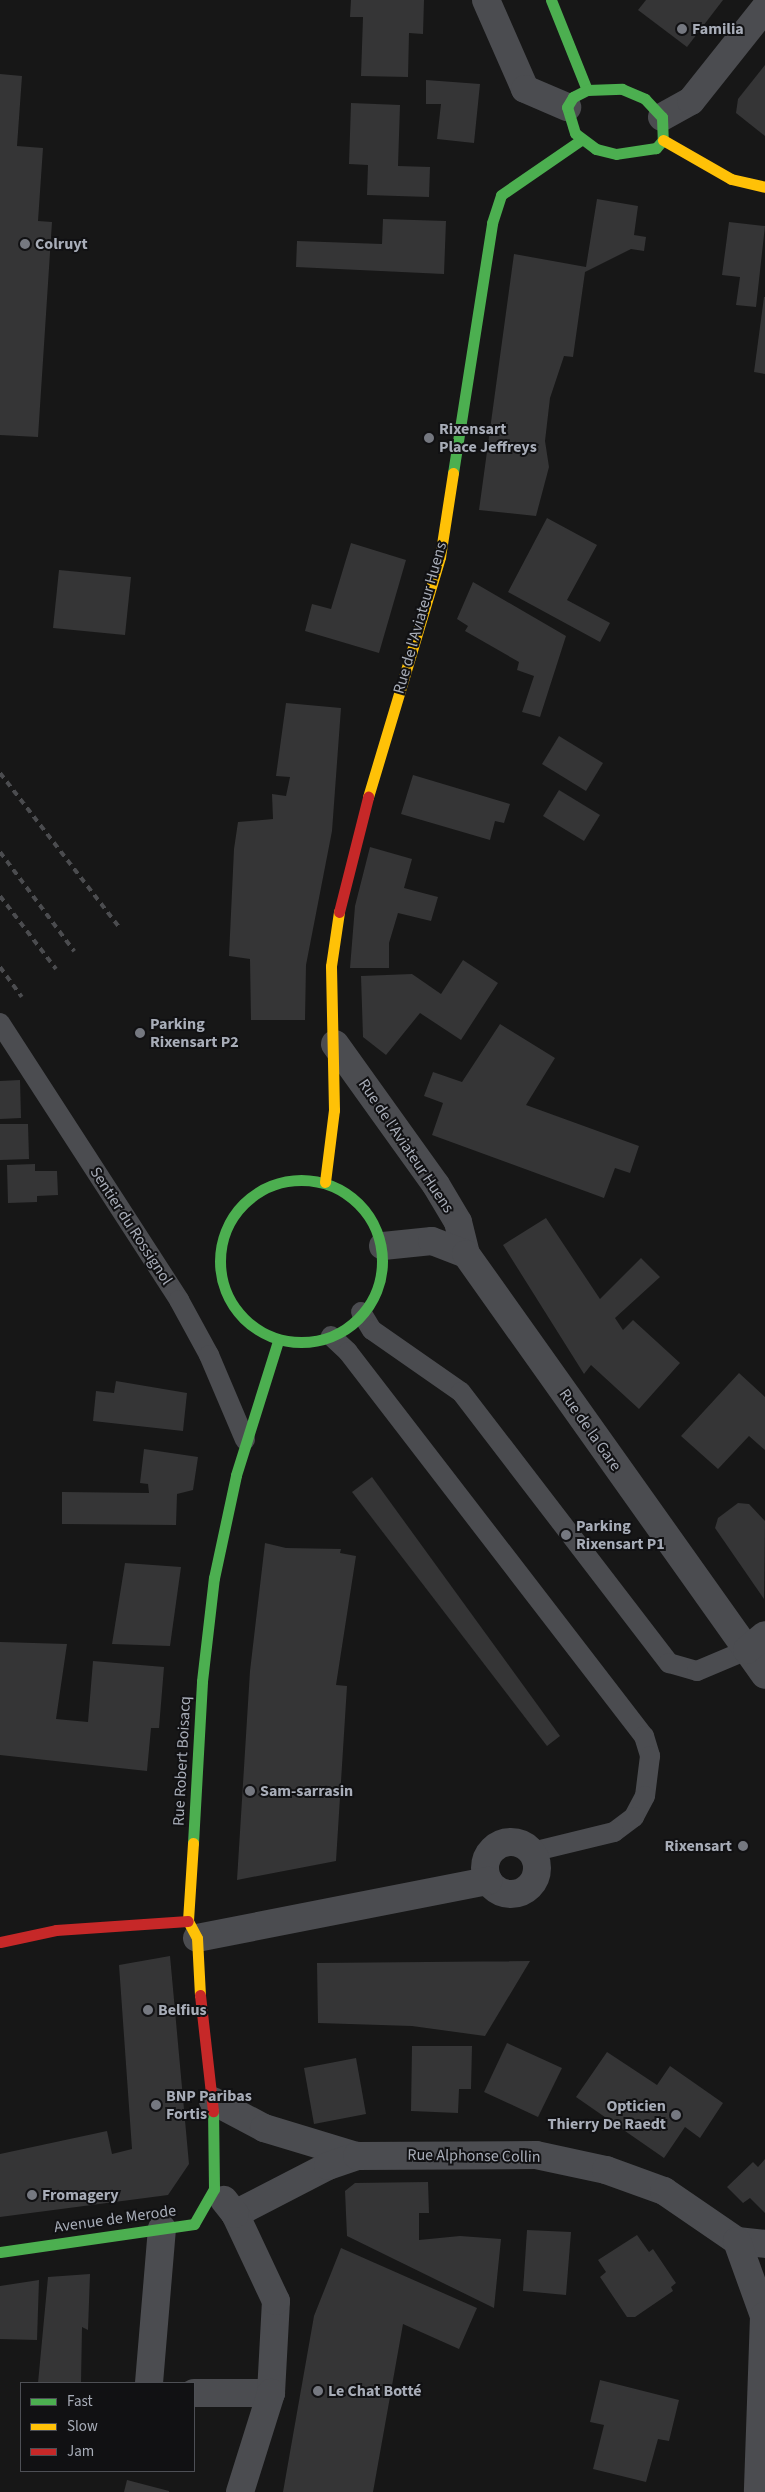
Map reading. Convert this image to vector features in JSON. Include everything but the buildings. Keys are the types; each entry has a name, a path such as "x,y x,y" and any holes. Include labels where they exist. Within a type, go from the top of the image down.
{"street":[{"path":"486,0 525,90 577,99 622,89 645,99 662,129 731,179 765,187"},
{"path":"551,0 577,99 581,140 596,149 633,155 656,148 662,129 691,101 765,8"},
{"name":"Rue de l'Aviateur Huens","path":"325,1182 334,1110 335,1044 332,966 344,882 440,557 492,223 501,196 581,140"},
{"name":"Rue de l'Aviateur Huens","path":"335,1044 436,1185 458,1222 466,1254"},
{"path":"325,1182 358,1203 377,1229 383,1246 374,1296 361,1312 331,1336 302,1344 278,1341 250,1326 230,1301 220,1273 221,1246 231,1219 252,1194 278,1184 325,1182"},
{"path":"383,1246 432,1242 466,1254"},
{"name":"Rue de la Gare","path":"466,1254 756,1643 765,1675"},
{"name":"Rue Robert Boisacq","path":"214,2189 213,2101 201,2015 193,1929 202,1681 213,1587 245,1440 278,1341"},
{"path":"517,1843 532,1852 537,1869 525,1891 500,1893 488,1881 488,1856 500,1844 517,1843"},
{"path":"0,1942 56,1930 193,1929 488,1881"},
{"path":"213,2101 264,2128 357,2156"},
{"name":"Rue Alphonse Collin","path":"235,2214 328,2166 357,2156 536,2155 597,2168 664,2191 737,2241 765,2244"},
{"path":"214,2189 235,2214 276,2301 271,2393 240,2492"},
{"name":"Avenue de Merode","path":"0,2252 194,2224 214,2189"},
{"path":"149,2382 162,2229"},
{"path":"737,2241 764,2316 758,2492"},
{"path":"195,2393 271,2393"}],"lane":[{"name":"Sentier du Rossignol","path":"0,1023 179,1300 210,1355 245,1440"},
{"path":"361,1312 372,1330 461,1392 669,1663 696,1671 756,1643"},
{"path":"331,1336 348,1352 644,1736 650,1756 645,1796 634,1817 614,1832 532,1852"}],"railway":[{"path":"0,773 119,927"},
{"path":"0,852 74,951"},
{"path":"0,896 56,969"},
{"path":"0,967 22,997"}],"traffic: fast":[{"path":"551,0 587,90"},
{"path":"622,89 645,99 662,117 663,140 656,148 616,154 596,149 575,133 567,107 573,97 587,90 622,89"},
{"path":"453,473 492,223 501,195 581,140"},
{"path":"293,1180 309,1180 332,1186 352,1198 364,1210 376,1230 382,1253 382,1261 382,1269 376,1292 364,1312 352,1324 332,1336 309,1342 293,1342 270,1336 250,1324 238,1312 226,1292 220,1269 220,1253 226,1230 238,1210 250,1198 270,1186 293,1180"},
{"path":"193,1843 202,1681 214,1578 236,1475 278,1341"},
{"path":"0,2252 194,2224 214,2189 213,2111"}],"traffic: slow":[{"path":"663,140 731,179 765,187"},
{"path":"368,797 440,557 453,473"},
{"path":"325,1182 334,1110 331,966 339,912"},
{"path":"193,1843 188,1921 197,1938 200,1995"}],"traffic: jam":[{"path":"339,912 368,797"},
{"path":"0,1942 56,1930 188,1921"},
{"path":"200,1995 213,2111"}],"place":[{"name":"Familia","path":"682,29"},
{"name":"Colruyt","path":"25,244"},
{"name":"Rixensart Place Jeffreys","path":"429,438"},
{"name":"Parking Rixensart P2","path":"140,1033"},
{"name":"Parking Rixensart P1","path":"566,1535"},
{"name":"Sam-sarrasin","path":"250,1791"},
{"name":"Rixensart","path":"743,1846"},
{"name":"Belfius","path":"148,2010"},
{"name":"BNP Paribas Fortis","path":"156,2105"},
{"name":"Opticien Thierry De Raedt","path":"676,2115"},
{"name":"Fromagery","path":"32,2195"},
{"name":"Le Chat Botté","path":"318,2391"}]}
